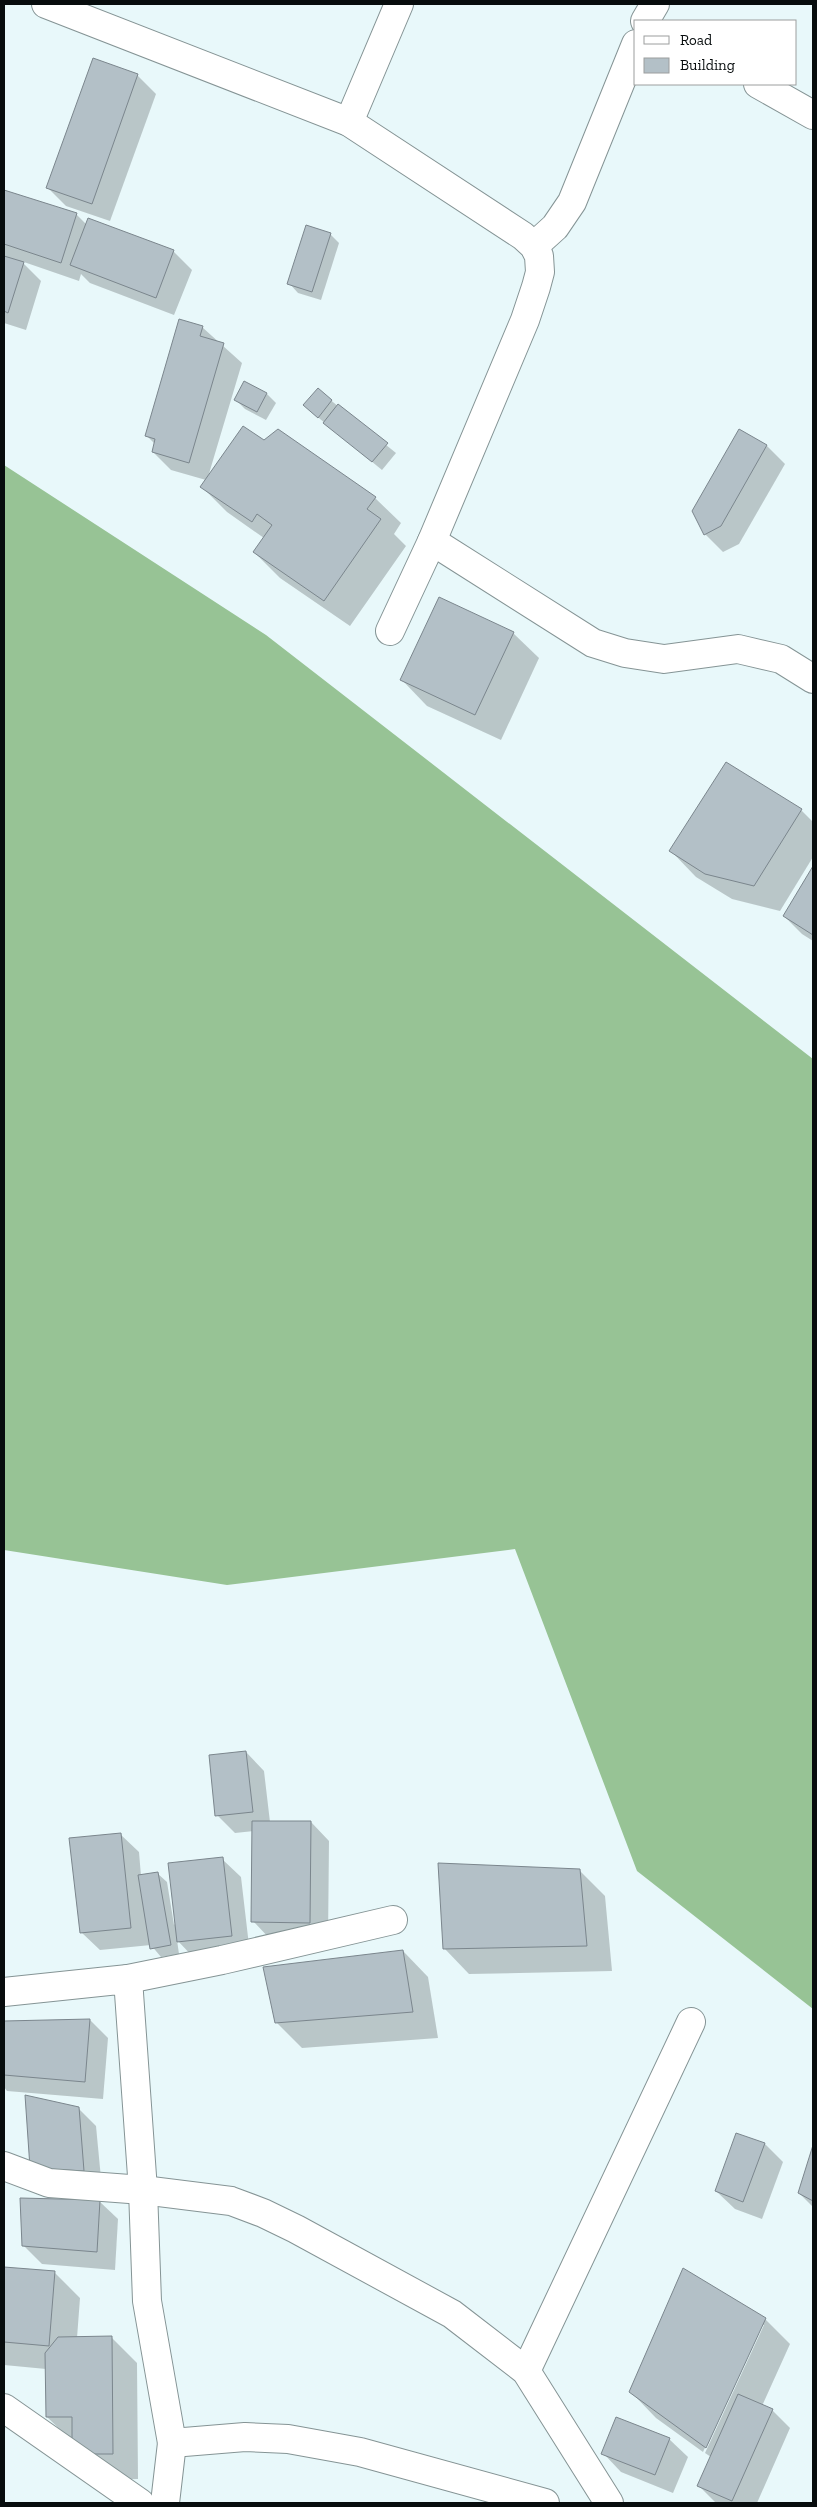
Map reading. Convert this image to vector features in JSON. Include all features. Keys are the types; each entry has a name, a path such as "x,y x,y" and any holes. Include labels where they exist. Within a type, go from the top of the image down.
{"street":[{"path":"46,4 349,122 534,246 539,256 540,272 533,295 432,541 390,631"},
{"path":"349,122 399,4"},
{"path":"534,246 555,227 572,202 634,51"},
{"path":"760,85 813,115"},
{"path":"432,541 593,643 625,653 664,659 738,649 781,659 813,680"},
{"path":"4,1992 128,1979 222,1960 393,1920"},
{"path":"128,1979 143,2190 146,2301 172,2443 165,2503"},
{"path":"526,2371 691,2022"},
{"path":"4,2166 48,2182 143,2190 231,2201 263,2213 452,2314 526,2371 609,2503"},
{"path":"4,2408 140,2503"},
{"path":"172,2443 245,2437 288,2439 360,2452 545,2503"}],"green space":[{"path":"4,465 266,635 813,1059 813,2009 637,1871 515,1549 227,1585 4,1550"}],"building":[{"path":"93,58 138,74 92,204 46,188"},
{"path":"4,190 77,213 61,263 4,244"},
{"path":"88,218 174,250 156,298 70,265"},
{"path":"306,225 331,233 312,292 287,284"},
{"path":"4,256 24,262 8,313 4,311"},
{"path":"179,319 203,326 200,336 224,343 189,463 152,452 155,439 145,436"},
{"path":"244,381 267,393 257,412 234,400"},
{"path":"318,388 332,400 318,418 303,405"},
{"path":"338,404 388,443 372,462 323,423"},
{"path":"243,426 264,440 278,429 376,497 367,509 381,519 324,601 253,552 272,525 257,514 252,522 200,487"},
{"path":"739,429 767,445 721,526 704,535 692,511"},
{"path":"439,597 514,632 475,715 400,680"},
{"path":"726,762 802,809 754,886 705,874 669,851"},
{"path":"813,866 813,935 783,916"},
{"path":"246,1751 253,1812 215,1816 209,1755"},
{"path":"252,1821 311,1821 310,1923 251,1922"},
{"path":"121,1833 131,1928 80,1933 69,1838"},
{"path":"223,1857 232,1936 177,1942 168,1863"},
{"path":"438,1863 580,1869 587,1946 443,1949"},
{"path":"158,1872 171,1945 150,1949 138,1875"},
{"path":"403,1950 413,2012 275,2023 263,1967"},
{"path":"90,2019 85,2082 4,2075 4,2021"},
{"path":"25,2095 79,2107 84,2171 30,2168"},
{"path":"736,2133 765,2143 743,2202 715,2191"},
{"path":"813,2145 813,2201 798,2193"},
{"path":"20,2198 100,2200 97,2252 22,2246"},
{"path":"4,2267 55,2271 49,2346 4,2342"},
{"path":"683,2268 766,2318 706,2448 629,2392"},
{"path":"112,2336 113,2454 72,2454 72,2417 46,2417 45,2353 58,2337"},
{"path":"738,2394 773,2409 732,2501 697,2486"},
{"path":"616,2417 670,2438 655,2475 601,2454"}]}
